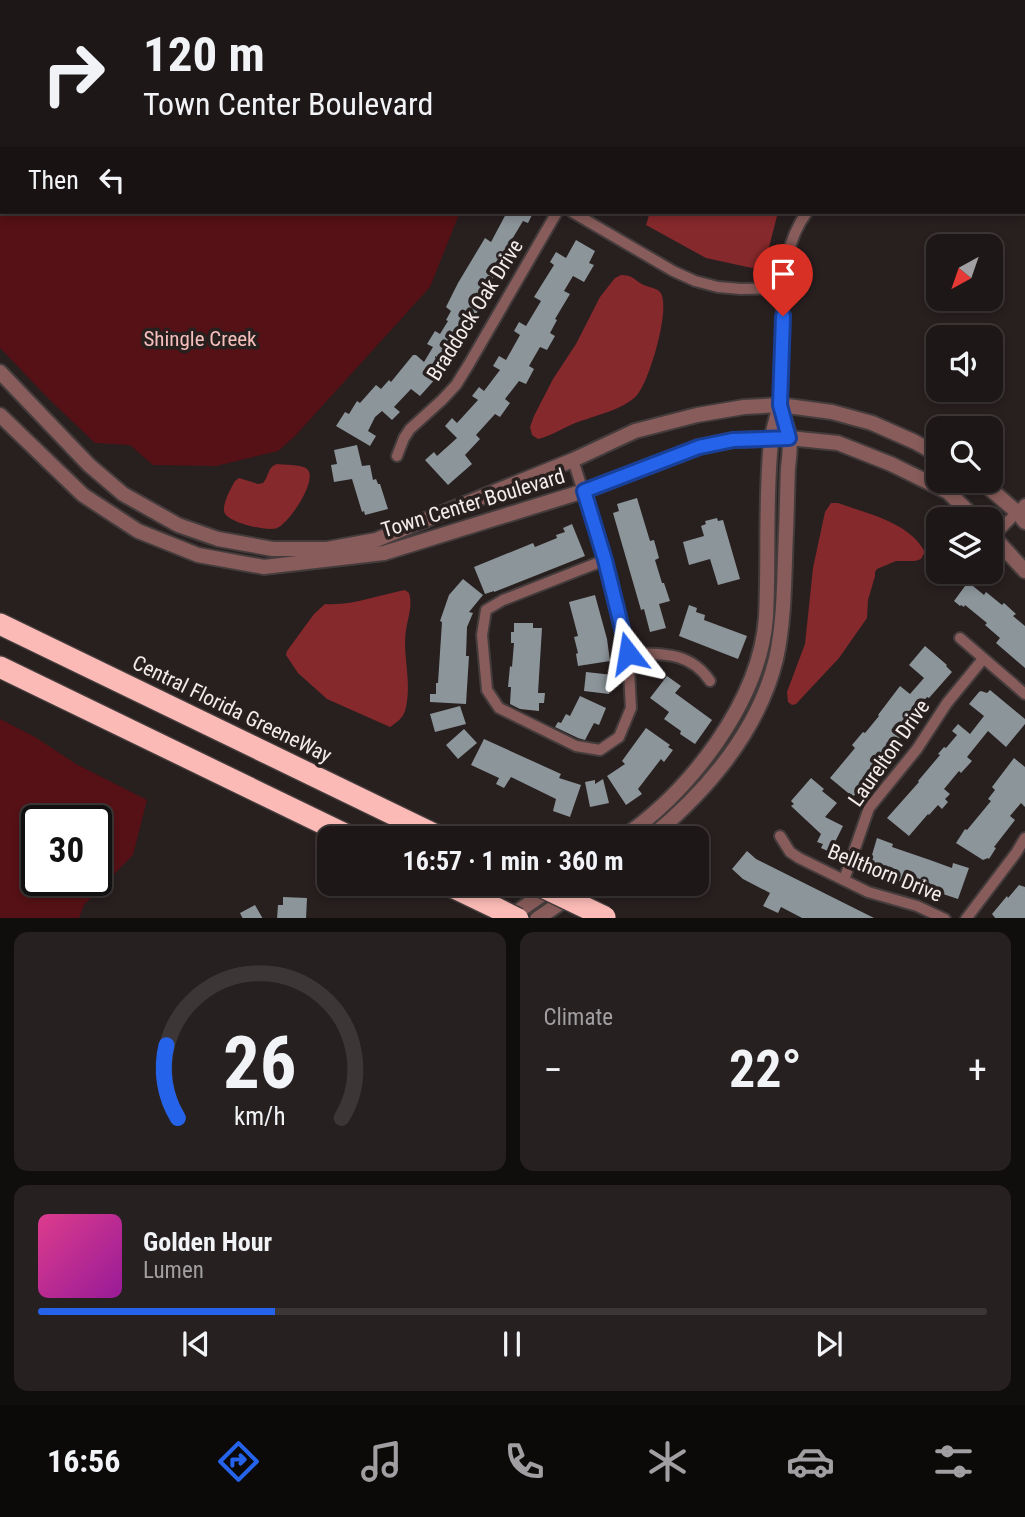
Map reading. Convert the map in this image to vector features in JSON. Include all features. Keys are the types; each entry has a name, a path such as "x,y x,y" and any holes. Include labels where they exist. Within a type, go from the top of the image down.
{"highway":[{"name":"Central Florida GreeneWay","path":"0,624 417,826"},
{"path":"0,667 327,826"},
{"path":"469,896 503,914"},
{"path":"561,896 606,918"}],"street":[{"name":"Braddock Oak Drive","path":"397,456 410,429 456,385 470,364 556,214"},
{"path":"575,214 695,281 741,289 783,288"},
{"path":"637,826 658,809 703,761 736,713 759,658 766,619 771,439 780,405 783,288 792,239 806,214"},
{"name":"Town Center Boulevard","path":"0,372 89,465 123,494 178,525 218,539 273,549 327,548 376,540 573,460 635,431 697,415 744,407 780,405 832,412 872,423 926,448"},
{"path":"663,826 692,800 740,741 757,714 776,658 781,626 789,438 780,405"},
{"name":"Town Center Boulevard","path":"0,415 83,495 138,531 198,555 264,567 384,553 584,491 699,447 733,440 789,438 838,443 891,464 947,492 963,507"},
{"path":"573,460 605,560 628,653 631,708 619,737 600,750 576,746 499,708 486,690 482,635 486,610 503,600 605,560"},
{"path":"997,493 1023,513 1003,527"},
{"path":"1003,547 1025,571"},
{"path":"960,638 1025,694"},
{"path":"628,653 672,655 695,664 710,681"},
{"name":"Laurelton Drive","path":"844,880 869,808 947,703 984,659"},
{"name":"Bellthorn Drive","path":"780,836 790,852 799,858 868,892 917,906 943,918"},
{"path":"967,918 1025,838"},
{"path":"503,914 535,896"},
{"path":"538,918 571,896"}],"green space":[{"name":"Shingle Creek","path":"0,214 459,214 430,287 295,436 278,451 216,466 153,465 130,445 95,443 0,348"},
{"path":"0,719 35,737 76,764 147,800 133,855 112,876 112,805 21,805 21,896 93,896 84,905 79,918 0,918"}],"shaded area":[{"path":"649,214 777,214 765,263 752,268 706,258 646,225"},
{"path":"621,275 630,276 658,290 663,300 661,328 653,361 642,388 624,405 538,439 532,435 530,427 534,416 600,297 615,278"},
{"path":"277,464 306,468 310,476 300,502 282,525 265,529 247,525 226,515 225,503 235,481 239,478 263,483 271,467"},
{"path":"831,503 887,520 909,533 925,552 921,559 896,561 877,569 868,600 867,618 839,658 796,704 792,705 788,702 787,692 805,644 813,568 825,512"},
{"path":"405,590 409,593 410,602 405,640 407,701 403,716 390,727 327,699 298,673 286,655 314,614 325,604 355,602"}],"building":[{"path":"506,214 532,215 528,223 523,221 511,241 513,242 505,256 508,258 502,270 499,268 474,318 472,317 451,352 454,354 448,363 435,356 438,376 420,396 411,389 394,407 400,412 392,420 382,411 375,417 368,431 376,436 370,446 336,426 345,412 349,414 357,401 360,403 376,385 381,389 389,380 391,382 413,355 424,362 433,347 427,344 435,331 440,334 448,321 446,320 451,311 446,307 458,283 485,238 491,242"},
{"path":"576,240 595,251 589,263 594,265 584,282 573,276 564,291 570,294 555,319 557,320 550,333 555,336 547,350 540,347 529,366 534,369 526,384 519,381 505,399 510,403 500,417 495,414 476,435 480,439 465,455 472,464 448,485 425,460 434,452 437,456 457,438 445,426 452,418 457,423 478,400 472,396 479,387 484,391 500,370 493,366 499,356 506,360 520,335 514,331 519,322 526,326 541,301 534,297 554,265 550,262 556,252 566,258"},
{"path":"357,445 362,466 370,465 373,480 376,479 380,484 388,509 365,515 352,479 334,482 331,465 337,464 334,450"},
{"path":"637,498 650,541 654,540 659,558 655,560 670,601 659,604 666,628 650,632 613,513 619,511 617,504"},
{"path":"717,518 718,521 723,520 740,579 718,585 710,559 689,565 683,542 704,536 701,526 706,524 705,521"},
{"path":"572,524 585,556 485,594 474,567 533,543 535,547 557,538 556,535 565,532 563,528"},
{"path":"463,579 483,595 469,612 473,613 467,627 466,656 469,656 466,704 430,702 430,694 436,694 438,683 440,621 449,595"},
{"path":"967,584 970,584 984,595 986,592 1002,605 1004,603 1016,614 1013,616 1025,626 1025,668 996,643 1000,638 985,625 987,623 965,605 960,606 954,601"},
{"path":"595,595 610,661 578,666 574,637 578,636 569,602"},
{"path":"689,605 697,608 696,612 705,615 704,620 747,636 738,659 679,636"},
{"path":"514,623 533,623 533,628 542,628 538,693 545,693 544,703 539,703 539,711 520,709 510,704 511,687 508,687 514,643 511,643 511,632 514,632"},
{"path":"925,646 952,672 917,709 919,710 890,755 853,797 830,778 855,748 852,745 879,716 900,686 910,694 924,678 909,665"},
{"path":"586,672 613,675 609,694 584,691"},
{"path":"667,676 681,686 675,693 712,720 695,744 664,719 669,712 650,698"},
{"path":"990,690 1025,719 1025,724 1006,747 988,731 967,757 972,761 961,773 959,771 944,789 950,794 945,799 948,802 942,809 938,805 909,836 887,818 919,782 940,755 938,754 957,735 952,731 958,724 970,734 984,716 969,704 979,692 987,693"},
{"path":"580,696 606,708 599,725 594,723 585,740 555,727 566,714 570,716"},
{"path":"460,706 466,724 435,732 430,714"},
{"path":"646,728 673,750 664,762 661,759 638,789 642,794 626,805 607,776 625,764 622,761"},
{"path":"464,729 477,743 458,759 446,745"},
{"path":"484,739 561,774 559,778 581,785 570,817 553,811 556,799 511,777 504,788 496,784 499,778 471,765"},
{"path":"1014,758 1025,767 1025,807 1021,803 1010,816 1015,820 994,847 996,848 989,859 983,860 956,843 991,801 988,799 995,790 992,787"},
{"path":"811,778 837,803 825,817 843,826 830,852 821,848 823,844 817,842 821,834 791,806 794,804 791,801"},
{"path":"603,779 609,803 590,807 585,782 595,780 595,784"},
{"path":"877,838 893,844 892,847 952,868 953,863 969,868 958,899 871,872 869,865"},
{"path":"747,851 756,859 874,918 802,918 781,907 778,913 763,906 770,893 743,879 732,869"},
{"path":"1019,885 1025,887 1025,918 995,918 992,914 1007,896 1008,898"},
{"path":"283,897 307,898 306,918 277,918 278,905 283,905"},
{"path":"255,905 262,918 242,918 240,913"}],"route":[{"path":"628,653 605,560 584,491 699,447 733,440 789,438 780,405 783,316"}]}
